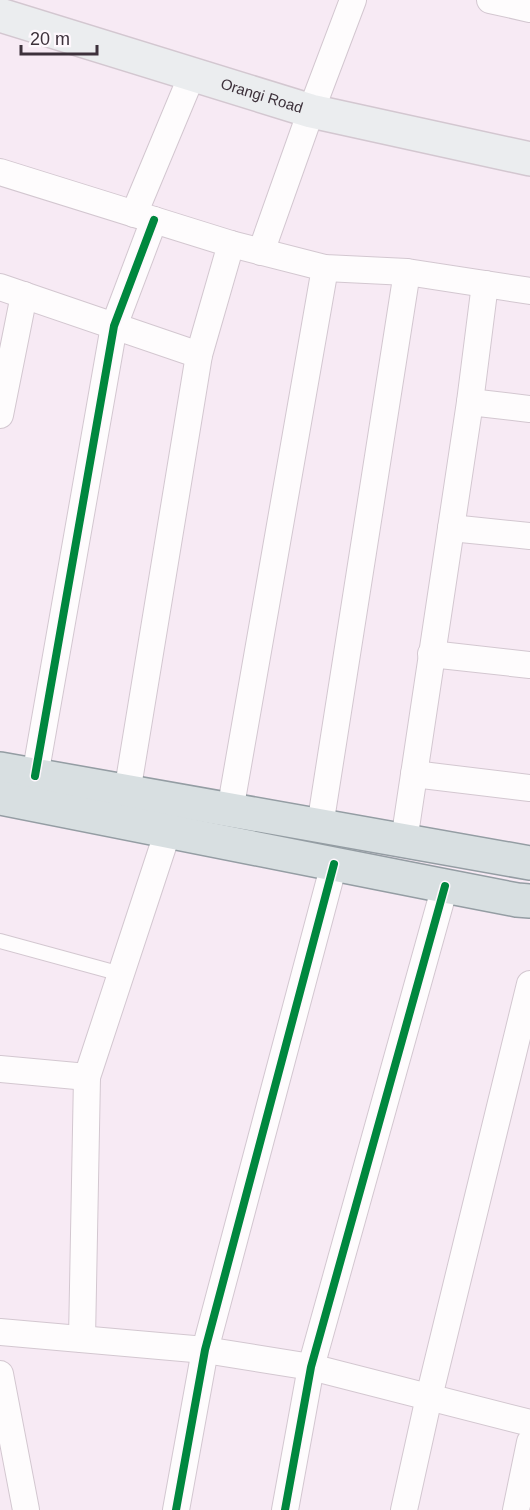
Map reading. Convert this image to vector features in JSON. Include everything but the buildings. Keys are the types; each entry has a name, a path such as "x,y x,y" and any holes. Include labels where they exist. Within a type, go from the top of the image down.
{"main road":[{"path":"0,769 530,863"},
{"path":"0,798 530,901"}],"street":[{"path":"261,252 353,0"},
{"path":"490,0 530,9"},
{"name":"Orangi Road","path":"0,15 311,111 530,159"},
{"path":"35,776 114,326 144,217 192,75"},
{"path":"0,172 231,244 325,268 408,272 530,291"},
{"path":"127,793 199,355 231,244"},
{"path":"230,811 325,268"},
{"path":"320,826 408,272"},
{"path":"404,841 470,402 485,284"},
{"path":"0,287 199,355"},
{"path":"0,415 24,295"},
{"path":"470,402 530,409"},
{"path":"451,528 530,536"},
{"path":"431,654 530,665"},
{"path":"414,774 530,788"},
{"path":"82,1339 87,1077 168,831"},
{"path":"176,1510 204,1350 334,864"},
{"path":"285,1510 311,1367 446,886"},
{"path":"404,1510 429,1397 530,984"},
{"path":"0,1069 87,1077"},
{"path":"0,1332 204,1350 311,1367 530,1423"},
{"path":"0,1374 26,1510"},
{"path":"516,1510 530,1442"}],"lane":[{"path":"0,941 121,974"}],"cycle path":[{"path":"35,776 114,326 154,220"},
{"path":"176,1510 205,1350 334,864"},
{"path":"285,1510 311,1367 445,886"}]}
